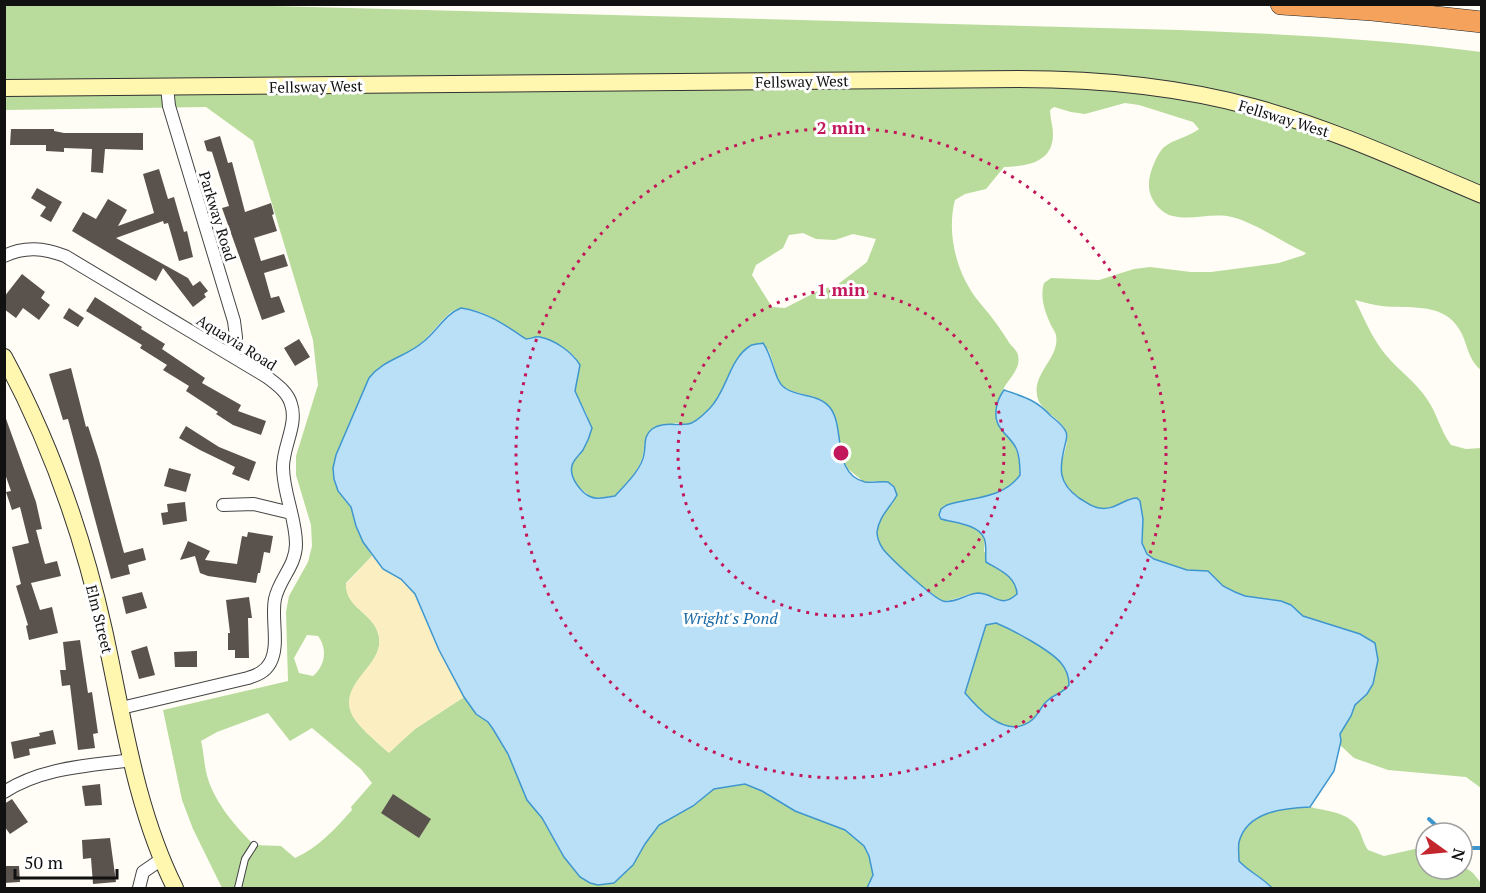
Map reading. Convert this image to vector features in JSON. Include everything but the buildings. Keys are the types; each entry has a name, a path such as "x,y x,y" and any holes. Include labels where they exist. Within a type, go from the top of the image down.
{"highway":[{"path":"1281,4 1372,10 1482,22"}],"main road":[{"name":"Fellsway West","path":"4,78 103,87"},
{"name":"Fellsway West","path":"4,88 1029,79 1125,83 1192,93 1253,107 1334,134 1482,195"},
{"name":"Elm Street","path":"4,357 34,419 75,524 104,627 146,815 175,888"}],"street":[{"name":"Parkway Road","path":"168,87 170,106 234,321 236,337 231,354"},
{"name":"Aquavia Road","path":"4,256 28,248 44,249 64,256 231,354 276,385 290,401 292,422 283,465 296,539 296,552 276,598 272,660 267,668 258,675 121,708"},
{"path":"223,505 254,504 291,513"},
{"path":"4,792 25,780 53,771 132,760"},
{"path":"139,888 143,872 162,859"}],"lane":[{"path":"238,888 245,859 254,845"}],"green space":[{"path":"4,5 236,5 1180,30 1331,38 1481,52 1481,370 1472,360 1457,326 1442,313 1422,308 1382,306 1355,300 1380,348 1427,399 1451,445 1466,449 1481,448 1481,788 1466,777 1388,770 1354,758 1340,745 1340,734 1355,705 1367,694 1373,684 1378,660 1338,628 1303,616 1291,605 1281,601 1245,596 1223,586 1208,571 1187,570 1154,559 1147,554 1142,543 1143,519 1131,498 1113,507 1094,508 1081,501 1065,484 1061,470 1067,434 1065,428 1042,406 1037,395 1039,379 1051,358 1056,343 1056,335 1043,303 1044,283 1051,278 1099,280 1134,269 1150,267 1211,272 1279,263 1306,253 1251,224 1232,217 1217,215 1180,217 1169,215 1156,205 1149,186 1155,161 1160,151 1167,145 1199,129 1193,122 1139,105 1125,103 1085,114 1054,107 1050,110 1052,144 1044,157 1030,164 1004,167 986,189 965,194 955,200 953,213 955,254 965,280 1018,355 1015,372 1002,391 1000,429 1016,449 1020,475 1004,489 941,519 979,531 985,540 984,551 993,566 1003,571 1017,587 1017,594 1011,599 1001,600 976,593 943,601 917,582 888,554 878,540 877,530 880,520 893,503 877,481 864,482 848,469 840,454 838,442 811,396 789,390 779,382 768,349 736,361 718,397 697,421 687,424 675,423 644,444 639,466 615,496 591,497 579,487 572,477 572,463 581,454 588,417 575,391 575,357 552,342 526,339 490,316 469,309 459,309 451,312 415,348 374,372 369,378 336,455 333,468 334,479 343,498 351,507 359,534 372,556 346,583 347,592 352,602 374,625 379,637 379,647 375,656 352,691 351,712 362,728 388,752 415,729 464,697 476,714 488,722 493,729 508,754 527,800 542,818 564,857 580,877 628,871 659,825 693,806 714,789 745,784 762,791 795,811 845,830 864,846 869,856 873,875 867,888 222,888 193,829 182,800 163,710 288,681 286,612 289,596 308,562 312,546 311,525 296,475 296,456 318,385 313,340 253,141 206,107 5,110","holes":["803,233 816,239 835,240 853,234 876,239 867,262 837,285 820,290 785,308 772,307 752,275 756,265 783,248 789,235","307,635 318,636 323,646 324,657 313,676 299,673 294,658","268,713 290,741 312,728 361,769 372,783 340,824 303,854 295,858 281,846 254,845 221,806 208,779 201,741 217,732"]},
{"path":"997,623 1048,652 1065,667 1069,676 1069,685 1050,698 1032,720 1014,727 1004,725 986,715 965,693 986,624"},
{"path":"1310,807 1343,815 1358,828 1368,850 1384,856 1414,849 1414,881 1474,881 1474,874 1481,883 1481,888 1272,888 1239,861 1239,842 1243,832 1258,818 1268,813"}],"sand":[{"path":"372,556 383,569 401,579 415,594 439,650 464,697 415,729 389,753 353,717 349,701 356,682 375,656 379,647 379,637 374,625 352,602 346,584"}],"water":[{"name":"Wright's Pond","path":"461,308 487,316 526,339 538,337 551,341 568,351 577,360 580,365 575,391 592,428 573,464 572,475 587,495 597,498 615,496 632,476 643,460 646,438 652,429 665,424 688,424 697,420 716,401 737,359 743,352 751,345 763,343 781,385 791,391 821,400 831,409 838,428 843,461 848,470 865,482 888,482 894,487 897,495 880,521 877,532 878,541 902,569 930,593 948,602 979,593 1002,601 1017,594 1010,578 986,562 985,543 981,533 971,527 941,519 939,515 941,509 947,505 987,496 1005,489 1020,475 1017,451 998,425 996,415 997,404 1004,390 1040,406 1060,423 1066,432 1061,468 1067,487 1079,498 1099,508 1110,508 1137,498 1140,501 1143,519 1142,543 1147,554 1154,559 1187,570 1208,571 1223,586 1235,592 1245,596 1281,601 1291,605 1303,616 1360,634 1375,643 1378,660 1373,684 1367,694 1355,705 1340,734 1341,741 1334,771 1310,807 1268,813 1250,824 1243,832 1239,842 1239,861 1272,888 867,888 873,875 869,856 864,846 845,830 795,811 762,791 745,784 714,789 693,806 659,825 633,865 614,883 598,885 580,877 564,857 542,818 527,800 508,754 493,729 488,722 476,714 464,697 439,650 415,594 401,579 383,569 363,542 351,507 338,491 334,479 333,468 336,455 369,378 381,366 423,342","holes":["996,623 1049,652 1065,668 1069,682 1066,688 1045,703 1032,720 1014,727 1004,725 986,715 965,693 986,625"]}],"waterway":[{"path":"1474,848 1482,848"}]}
